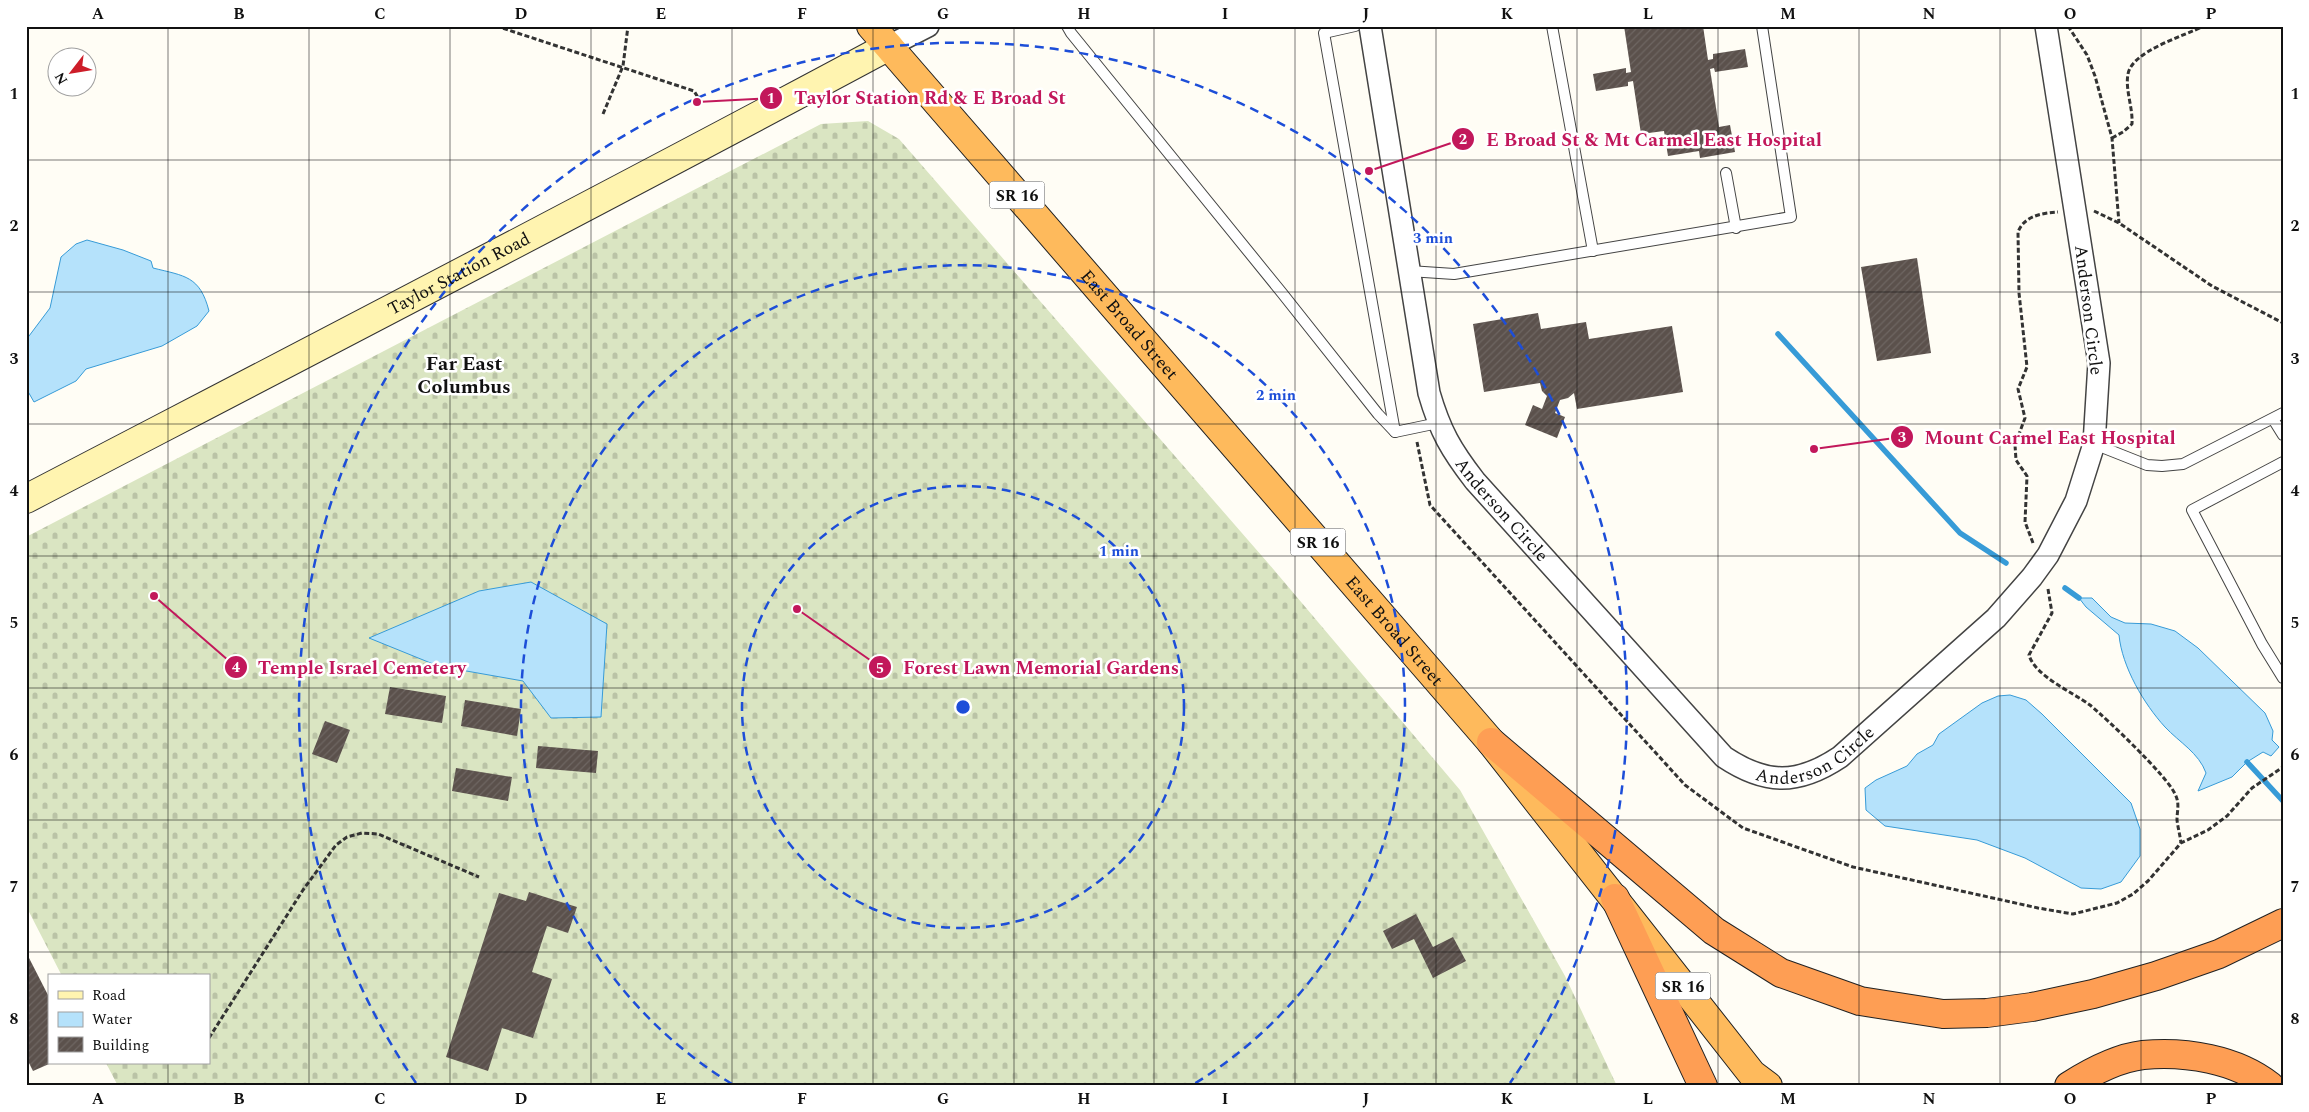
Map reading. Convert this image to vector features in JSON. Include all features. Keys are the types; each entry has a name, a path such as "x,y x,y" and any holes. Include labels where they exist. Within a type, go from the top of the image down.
{"highway":[{"name":"East Broad Street","path":"871,26 1491,742 1760,1080"},
{"path":"1491,742 1714,931 1781,973 1860,1001 1943,1014 1987,1013 2032,1007 2093,994 2156,976 2218,954 2283,923"},
{"path":"1615,898 1703,1086"},
{"path":"2069,1086 2100,1069 2143,1055 2208,1058 2248,1072 2270,1086"}],"main road":[{"name":"Taylor Station Road","path":"26,500 256,378 631,184 889,46"}],"street":[{"path":"889,46 928,26"},
{"name":"Anderson Circle","path":"1370,26 1429,393 1438,423 1456,457 1475,481 1724,757 1742,769 1774,778 1797,778 1821,770 1840,757 1996,618 2048,555 2076,501 2094,444 2099,364 2046,26"}],"lane":[{"path":"1067,26 1076,40 1378,414 1395,432"},
{"path":"1355,26 1323,29 1395,432"},
{"path":"1552,26 1593,251"},
{"path":"1409,271 1454,274 1736,228 1791,217 1762,26"},
{"path":"1726,173 1736,228"},
{"path":"2094,444 2147,465 2183,464 2283,413"},
{"path":"2273,419 2283,435"},
{"path":"1395,432 1438,423"},
{"path":"2283,462 2192,510 2262,644 2283,678"}],"path":[{"path":"496,26 623,66 694,91 702,104"},
{"path":"603,114 623,66 628,26"},
{"path":"2068,26 2086,55 2095,76 2112,138 2119,224"},
{"path":"2112,138 2124,132 2132,124 2133,110 2128,74 2132,64 2141,55 2204,26"},
{"path":"1414,429 1430,505 1684,785 1743,828 1852,867 2038,908 2074,914 2117,903 2133,894 2148,881 2181,843 2208,830 2227,816 2252,788 2283,767"},
{"path":"210,1036 304,890 336,845 347,837 362,833 378,834 479,876"}],"green space":[{"path":"868,121 899,139 1268,563 1460,790 1565,976 1617,1086 118,1086 107,1064 210,1064 210,974 61,974 26,906 26,537 821,124"}],"water":[{"path":"87,240 123,250 151,261 153,268 190,279 201,291 209,311 197,326 162,346 86,369 76,381 34,402 26,388 26,340 50,308 61,257 76,244"},
{"path":"531,582 607,624 601,717 551,718 523,681 438,666 369,638 479,591"},
{"path":"2079,598 2092,598 2111,617 2125,623 2151,624 2175,631 2198,648 2265,713 2273,731 2272,740 2279,747 2271,756 2263,752 2247,762 2232,777 2198,791 2206,773 2199,759 2165,727 2149,707 2135,684 2124,660 2119,635 2086,607"},
{"path":"2010,695 2026,700 2042,714 2131,803 2140,829 2140,856 2121,882 2101,889 2081,888 2025,858 1977,840 1885,826 1866,810 1865,788 1876,780 1907,766 1917,754 1933,745 1939,734 1982,703 1998,696"}],"building":[{"path":"1624,26 1703,26 1708,60 1713,59 1713,54 1745,49 1748,67 1715,72 1714,68 1710,69 1719,127 1730,125 1735,152 1700,158 1699,151 1668,156 1664,131 1641,134 1633,81 1628,82 1628,86 1596,91 1593,74 1626,68 1626,73 1631,72"},
{"path":"1917,258 1931,353 1877,361 1861,267"},
{"path":"1538,313 1541,329 1586,322 1589,339 1672,326 1683,392 1577,409 1574,393 1568,398 1560,400 1555,413 1565,417 1557,438 1525,425 1533,405 1542,409 1547,396 1542,391 1540,383 1484,392 1473,324"},
{"path":"390,687 446,696 442,723 385,714"},
{"path":"465,700 521,709 517,736 461,726"},
{"path":"325,721 350,730 337,763 312,754"},
{"path":"538,746 598,751 596,773 536,768"},
{"path":"456,768 512,777 508,801 452,791"},
{"path":"529,892 577,907 568,933 547,926 532,972 552,979 533,1038 502,1028 488,1071 446,1057 499,893 526,901"},
{"path":"1416,914 1433,947 1453,937 1466,961 1433,978 1414,939 1392,949 1383,931"},
{"path":"28,956 48,995 49,1064 33,1071 26,1057 26,957"}],"waterway":[{"path":"1778,334 1960,533 2006,563"},
{"path":"2065,588 2079,598"},
{"path":"2247,762 2283,801"}],"place":[{"name":"Taylor Station Rd & E Broad St","path":"697,102"},
{"name":"E Broad St & Mt Carmel East Hospital","path":"1369,171"},
{"name":"Mount Carmel East Hospital","path":"1814,449"},
{"name":"Temple Israel Cemetery","path":"154,596"},
{"name":"Forest Lawn Memorial Gardens","path":"797,609"}],"district":[{"name":"Far East Columbus","path":"464,374"}]}
